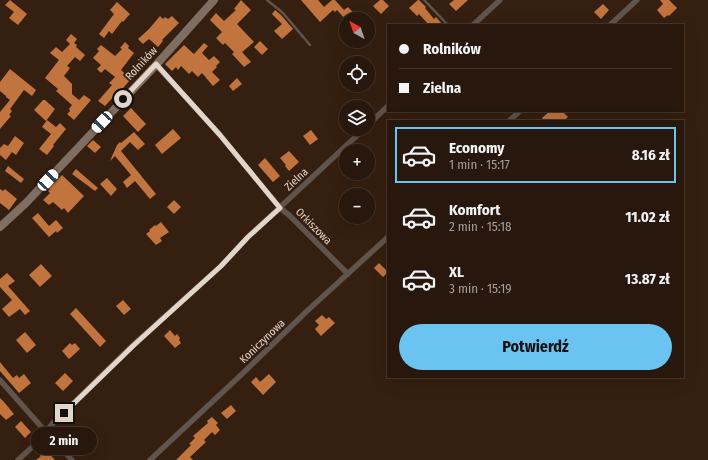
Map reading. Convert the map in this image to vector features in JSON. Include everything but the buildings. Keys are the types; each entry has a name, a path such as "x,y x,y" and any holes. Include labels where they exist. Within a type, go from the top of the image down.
{"street":[{"name":"Rolników","path":"0,227 26,203 214,0"},
{"path":"474,24 500,0"},
{"path":"611,24 637,0"},
{"name":"Orkiszowa","path":"156,64 220,135 280,208 289,215 348,274"},
{"path":"375,118 387,107"},
{"path":"510,120 519,112"},
{"name":"Zielna","path":"18,460 41,439 53,423 134,345 221,266 248,237 357,136"},
{"name":"Koniczynowa","path":"150,460 307,311 387,238"},
{"path":"0,380 72,460"}],"lane":[{"path":"267,0 286,16 310,45"},
{"path":"424,0 447,24"}],"route":[{"path":"64,413 134,345 221,266 248,237 280,208 220,135 156,64 123,99"}]}
